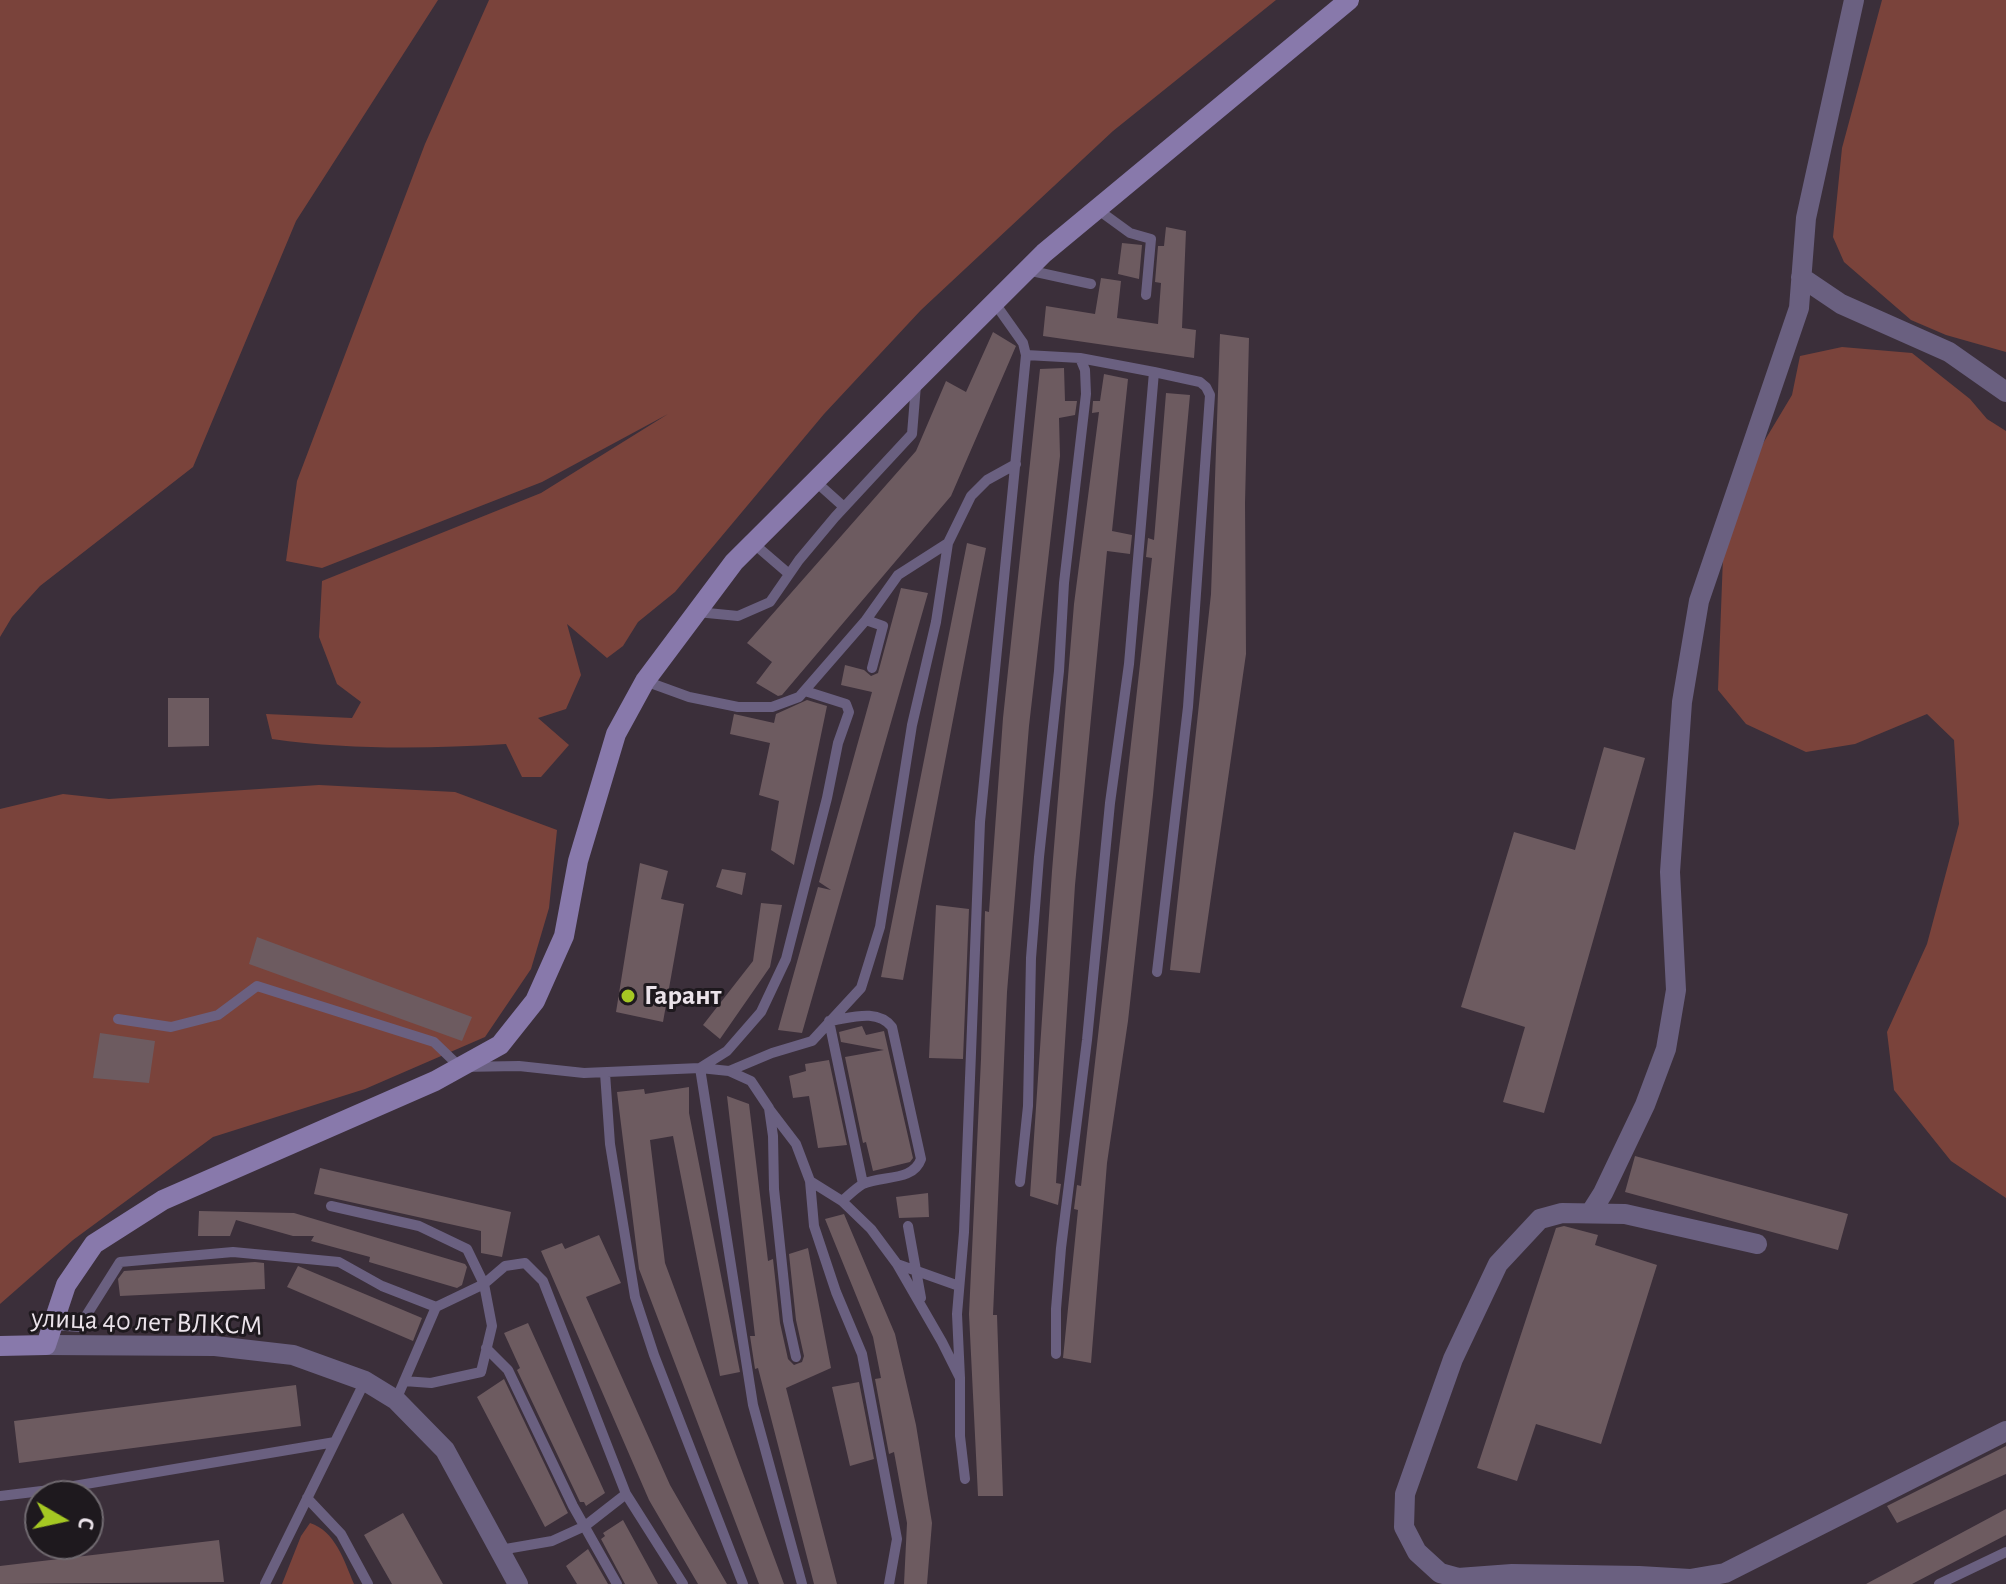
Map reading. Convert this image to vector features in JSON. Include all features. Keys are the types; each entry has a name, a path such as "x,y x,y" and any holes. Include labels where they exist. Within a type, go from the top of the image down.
{"street":[{"path":"49,1335 66,1285 94,1244 163,1200 435,1081 500,1045 535,1001 564,936 578,861 616,734 645,681 734,562 1027,270 1349,0"},
{"path":"1591,1212 1645,1105 1666,1049 1676,990 1671,857 1682,702 1699,601 1799,308 1806,218 1854,0"},
{"path":"1801,277 1841,304 1949,352 2006,392"},
{"path":"1757,1244 1625,1214 1562,1213 1540,1219 1498,1264 1453,1359 1405,1494 1404,1527 1417,1552 1440,1573 1458,1578 1512,1574 1690,1579 1725,1573 2006,1431"},
{"name":"улица 40 лет ВЛКСМ","path":"0,1346 49,1335 215,1346 293,1355 365,1381 396,1400 445,1450 518,1584"}],"lane":[{"path":"1097,209 1130,233 1151,239 1146,295"},
{"path":"1027,270 1091,284"},
{"path":"965,1479 960,1436 957,1314 964,1232 980,822 1026,355 1023,343 994,302"},
{"path":"1026,355 1080,358 1154,372 1200,382 1210,395 1188,707 1157,972"},
{"path":"1020,1182 1028,1106 1031,958 1039,857 1059,671 1064,583 1086,394 1085,370 1080,358"},
{"path":"1056,1354 1061,1248 1087,1040 1110,803 1129,664 1154,372"},
{"path":"697,612 738,616 770,602 844,507 912,434 916,381"},
{"path":"729,1071 812,1041 861,988 880,927 912,725 936,622 948,543 971,496 987,480 1016,464"},
{"path":"815,481 844,507"},
{"path":"753,543 789,574"},
{"path":"645,681 689,697 738,707 772,707 799,697 866,620 898,575 948,543"},
{"path":"866,620 883,626 872,668"},
{"path":"700,1068 727,1051 761,1012 786,959 838,743 849,712 846,704 805,691"},
{"path":"118,1019 171,1027 218,1015 257,986 434,1042 460,1067 519,1066 584,1073 700,1068 729,1071 751,1081 796,1144 810,1181 814,1226 836,1292 862,1354 897,1539 889,1584"},
{"path":"829,1021 874,1015 886,1020 892,1027 921,1159 918,1167 909,1173 863,1184 842,1201"},
{"path":"829,1021 863,1184"},
{"path":"700,1068 753,1405 802,1584"},
{"path":"605,1073 610,1144 635,1297 691,1454 743,1584"},
{"path":"769,1108 788,1321 796,1357"},
{"path":"810,1181 842,1201 871,1229 922,1304 960,1378"},
{"path":"331,1206 419,1226 467,1249 484,1284 492,1326 481,1372 431,1383 404,1381"},
{"path":"908,1226 922,1304"},
{"path":"49,1335 79,1327 120,1262 233,1252 339,1262 382,1286 436,1307"},
{"path":"396,1400 436,1307 484,1284 505,1266 525,1263 543,1281 626,1494 683,1584"},
{"path":"897,1264 959,1286"},
{"path":"486,1348 508,1370 617,1584"},
{"path":"265,1584 365,1381"},
{"path":"0,1496 335,1442"},
{"path":"500,1550 552,1541 585,1526 626,1494"},
{"path":"307,1498 341,1534 368,1584"},
{"path":"1939,1584 2006,1552"}],"shaded area":[{"path":"0,0 438,0 296,221 193,467 40,586 12,617 0,637"},
{"path":"489,0 1276,0 1113,131 921,310 824,414 675,592 638,622 623,646 607,658 567,624 581,675 566,709 538,718 569,745 541,777 522,777 506,744 389,748 272,739 266,714 352,718 361,702 337,684 319,637 322,581 541,493 668,414 542,482 322,568 286,561 297,481 425,144"},
{"path":"1882,0 2006,0 2006,352 1946,335 1911,320 1844,262 1833,237 1842,148"},
{"path":"1842,347 1912,353 1970,399 1987,419 2006,431 2006,1198 1951,1161 1894,1090 1887,1032 1927,944 1959,824 1954,740 1927,714 1855,744 1806,752 1746,724 1718,690 1724,530 1744,475 1792,395 1800,356"},
{"path":"319,785 455,792 557,830 549,908 531,969 485,1037 365,1089 213,1137 73,1240 0,1304 0,809 63,794 109,799"},
{"path":"310,1523 332,1539 354,1584 282,1584 301,1536"}],"building":[{"path":"1166,227 1186,231 1182,328 1196,330 1194,358 1043,336 1046,306 1095,314 1101,278 1121,281 1117,318 1158,324 1161,283 1155,282 1158,246 1164,246"},
{"path":"1122,243 1142,245 1139,279 1118,274"},
{"path":"993,332 1016,346 951,496 782,695 778,696 756,683 772,662 747,643 916,451 946,381 966,392"},
{"path":"1220,334 1249,338 1245,503 1246,654 1200,973 1170,970 1211,594"},
{"path":"1064,368 1065,401 1077,401 1075,415 1059,418 1060,456 1029,726 1007,992 993,1315 997,1315 1003,1496 978,1496 969,1314 985,911 989,912 1003,718 1040,369"},
{"path":"1104,374 1128,379 1112,531 1132,535 1130,554 1107,551 1075,885 1056,1183 1061,1184 1058,1205 1030,1196 1074,604 1099,412 1092,413 1093,401 1100,401"},
{"path":"1166,393 1190,395 1153,795 1128,1021 1107,1163 1091,1363 1063,1358 1078,1210 1074,1209 1077,1185 1081,1186 1152,558 1146,557 1148,538 1154,540"},
{"path":"967,543 986,548 903,980 881,977"},
{"path":"901,588 928,593 802,1033 778,1030 818,887 831,890 819,882 872,692 841,685 845,665 864,670 871,676 878,673"},
{"path":"168,698 209,698 209,746 168,747"},
{"path":"807,700 827,706 794,865 771,850 779,801 759,795 770,743 730,734 734,714 774,723 776,714"},
{"path":"1604,747 1645,758 1544,1113 1503,1102 1525,1027 1461,1007 1514,832 1575,850"},
{"path":"640,863 668,871 661,899 684,904 663,1022 616,1012"},
{"path":"722,869 746,873 742,895 716,887"},
{"path":"761,903 782,905 770,967 720,1039 703,1025 753,961"},
{"path":"936,905 969,909 963,1059 929,1058"},
{"path":"257,937 472,1017 462,1041 249,964"},
{"path":"862,1026 866,1035 884,1031 913,1158 910,1162 873,1171 866,1142 863,1143 845,1057 884,1050 841,1042 839,1032"},
{"path":"100,1033 155,1041 149,1083 93,1078"},
{"path":"829,1060 847,1145 818,1148 809,1096 793,1098 789,1076 806,1071 805,1064"},
{"path":"689,1087 689,1113 740,1372 720,1376 673,1136 650,1140 665,1263 784,1584 759,1584 639,1269 617,1092 644,1089 645,1094"},
{"path":"727,1096 749,1104 768,1261 773,1259 780,1323 788,1359 794,1365 802,1362 804,1356 796,1320 789,1254 808,1248 831,1368 786,1388 837,1584 814,1584 758,1368 755,1369 750,1336 755,1336"},
{"path":"1635,1156 1848,1214 1838,1250 1625,1192"},
{"path":"320,1168 511,1212 502,1257 481,1253 481,1231 314,1194"},
{"path":"928,1193 929,1217 899,1218 896,1197"},
{"path":"199,1211 294,1213 467,1267 462,1285 457,1288 369,1262 370,1257 311,1241 314,1236 293,1236 236,1220 230,1236 198,1236"},
{"path":"844,1214 895,1334 916,1425 932,1523 927,1584 904,1584 907,1523 894,1452 889,1454 875,1379 881,1378 873,1337 825,1219"},
{"path":"1564,1226 1598,1235 1595,1245 1657,1265 1601,1444 1536,1424 1517,1481 1477,1468 1556,1228"},
{"path":"599,1235 621,1283 586,1297 670,1485 727,1584 698,1584 649,1500 541,1251 562,1243 565,1249"},
{"path":"264,1263 265,1289 120,1296 118,1279 124,1271"},
{"path":"298,1266 422,1318 413,1341 287,1287"},
{"path":"528,1323 605,1493 586,1506 580,1502 517,1370 520,1368 504,1333"},
{"path":"504,1379 568,1513 545,1527 477,1397"},
{"path":"859,1382 874,1459 850,1466 832,1387"},
{"path":"296,1385 301,1426 19,1463 14,1421"},
{"path":"2006,1446 2006,1474 1897,1523 1887,1506"},
{"path":"2006,1509 2006,1535 1912,1584 1866,1584"},
{"path":"403,1513 443,1584 392,1584 364,1535"},
{"path":"623,1520 658,1584 625,1584 601,1539 605,1536 603,1533"},
{"path":"219,1540 224,1582 0,1584 0,1566 51,1560 104,1560 104,1554"},
{"path":"588,1549 608,1584 577,1584 566,1566"}],"place":[{"name":"Гарант","path":"628,996"}]}
